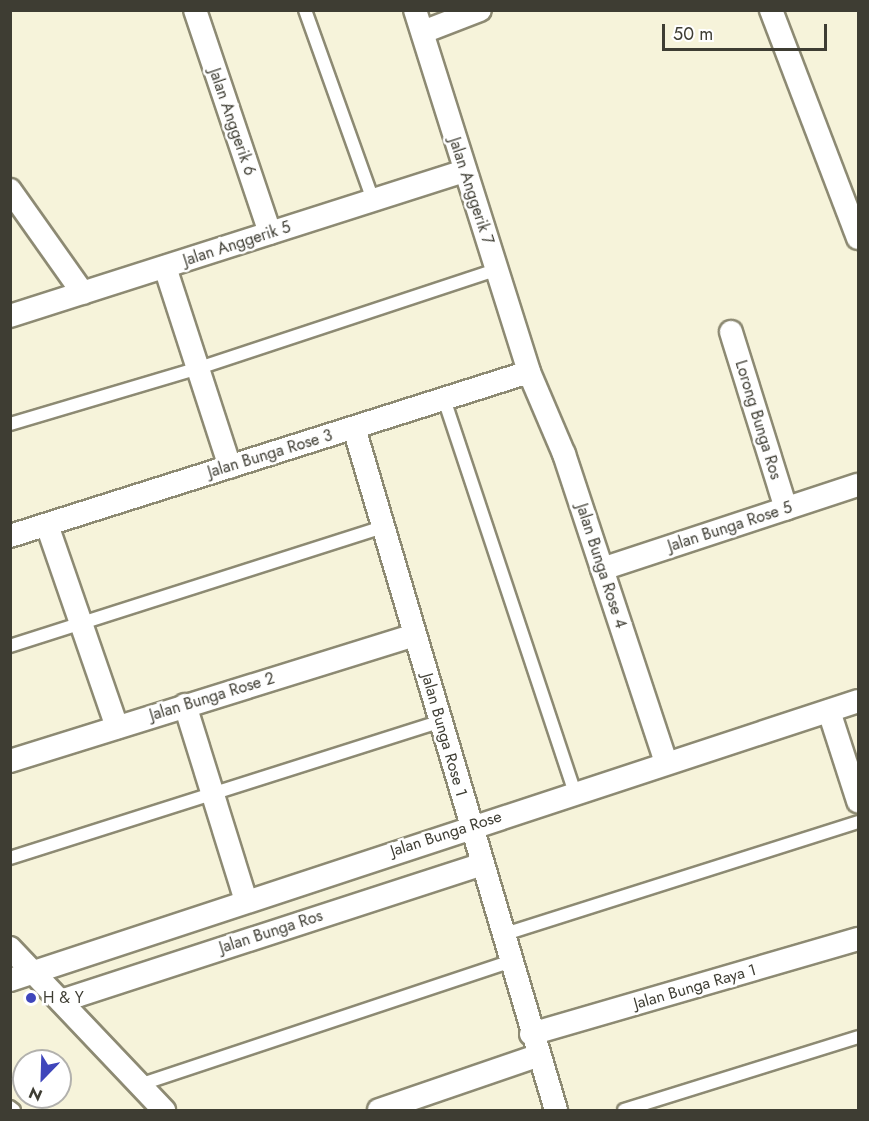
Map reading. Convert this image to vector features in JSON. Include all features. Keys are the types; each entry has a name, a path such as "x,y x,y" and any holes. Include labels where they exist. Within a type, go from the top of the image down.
{"street":[{"name":"Jalan Anggerik 6","path":"195,10 270,233"},
{"name":"Jalan Anggerik 7","path":"415,10 529,372"},
{"path":"423,32 480,10"},
{"path":"771,10 858,237"},
{"name":"Jalan Anggerik 5","path":"10,316 464,171"},
{"path":"10,190 83,293"},
{"path":"165,267 230,467"},
{"name":"Lorong Bunga Ros","path":"731,332 786,509"},
{"name":"Jalan Bunga Rose 3","path":"10,536 529,372"},
{"name":"Jalan Bunga Rose 4","path":"529,372 564,454 666,763"},
{"name":"Jalan Bunga Rose 1","path":"354,428 509,962 556,1110"},
{"name":"Jalan Bunga Rose 5","path":"602,569 858,485"},
{"path":"47,525 117,727"},
{"name":"Jalan Bunga Rose 2","path":"10,761 415,635"},
{"name":"Jalan Bunga Rose","path":"10,980 35,974 470,826 858,701"},
{"path":"185,705 246,901"},
{"path":"829,711 858,801"},
{"name":"Jalan Bunga Ros","path":"61,1001 482,864"},
{"name":"Jalan Bunga Raya 1","path":"379,1110 534,1045 858,939"},
{"path":"10,948 164,1110"}],"lane":[{"path":"305,10 373,200"},
{"path":"10,424 199,368 496,270"},
{"path":"444,399 575,792"},
{"path":"10,646 384,527"},
{"path":"10,858 212,791 440,722"},
{"path":"502,935 858,822"},
{"path":"139,1085 509,962"},
{"path":"624,1110 858,1037"},
{"path":"10,1107 14,1110"}],"place":[{"name":"H & Y","path":"31,998"}]}
